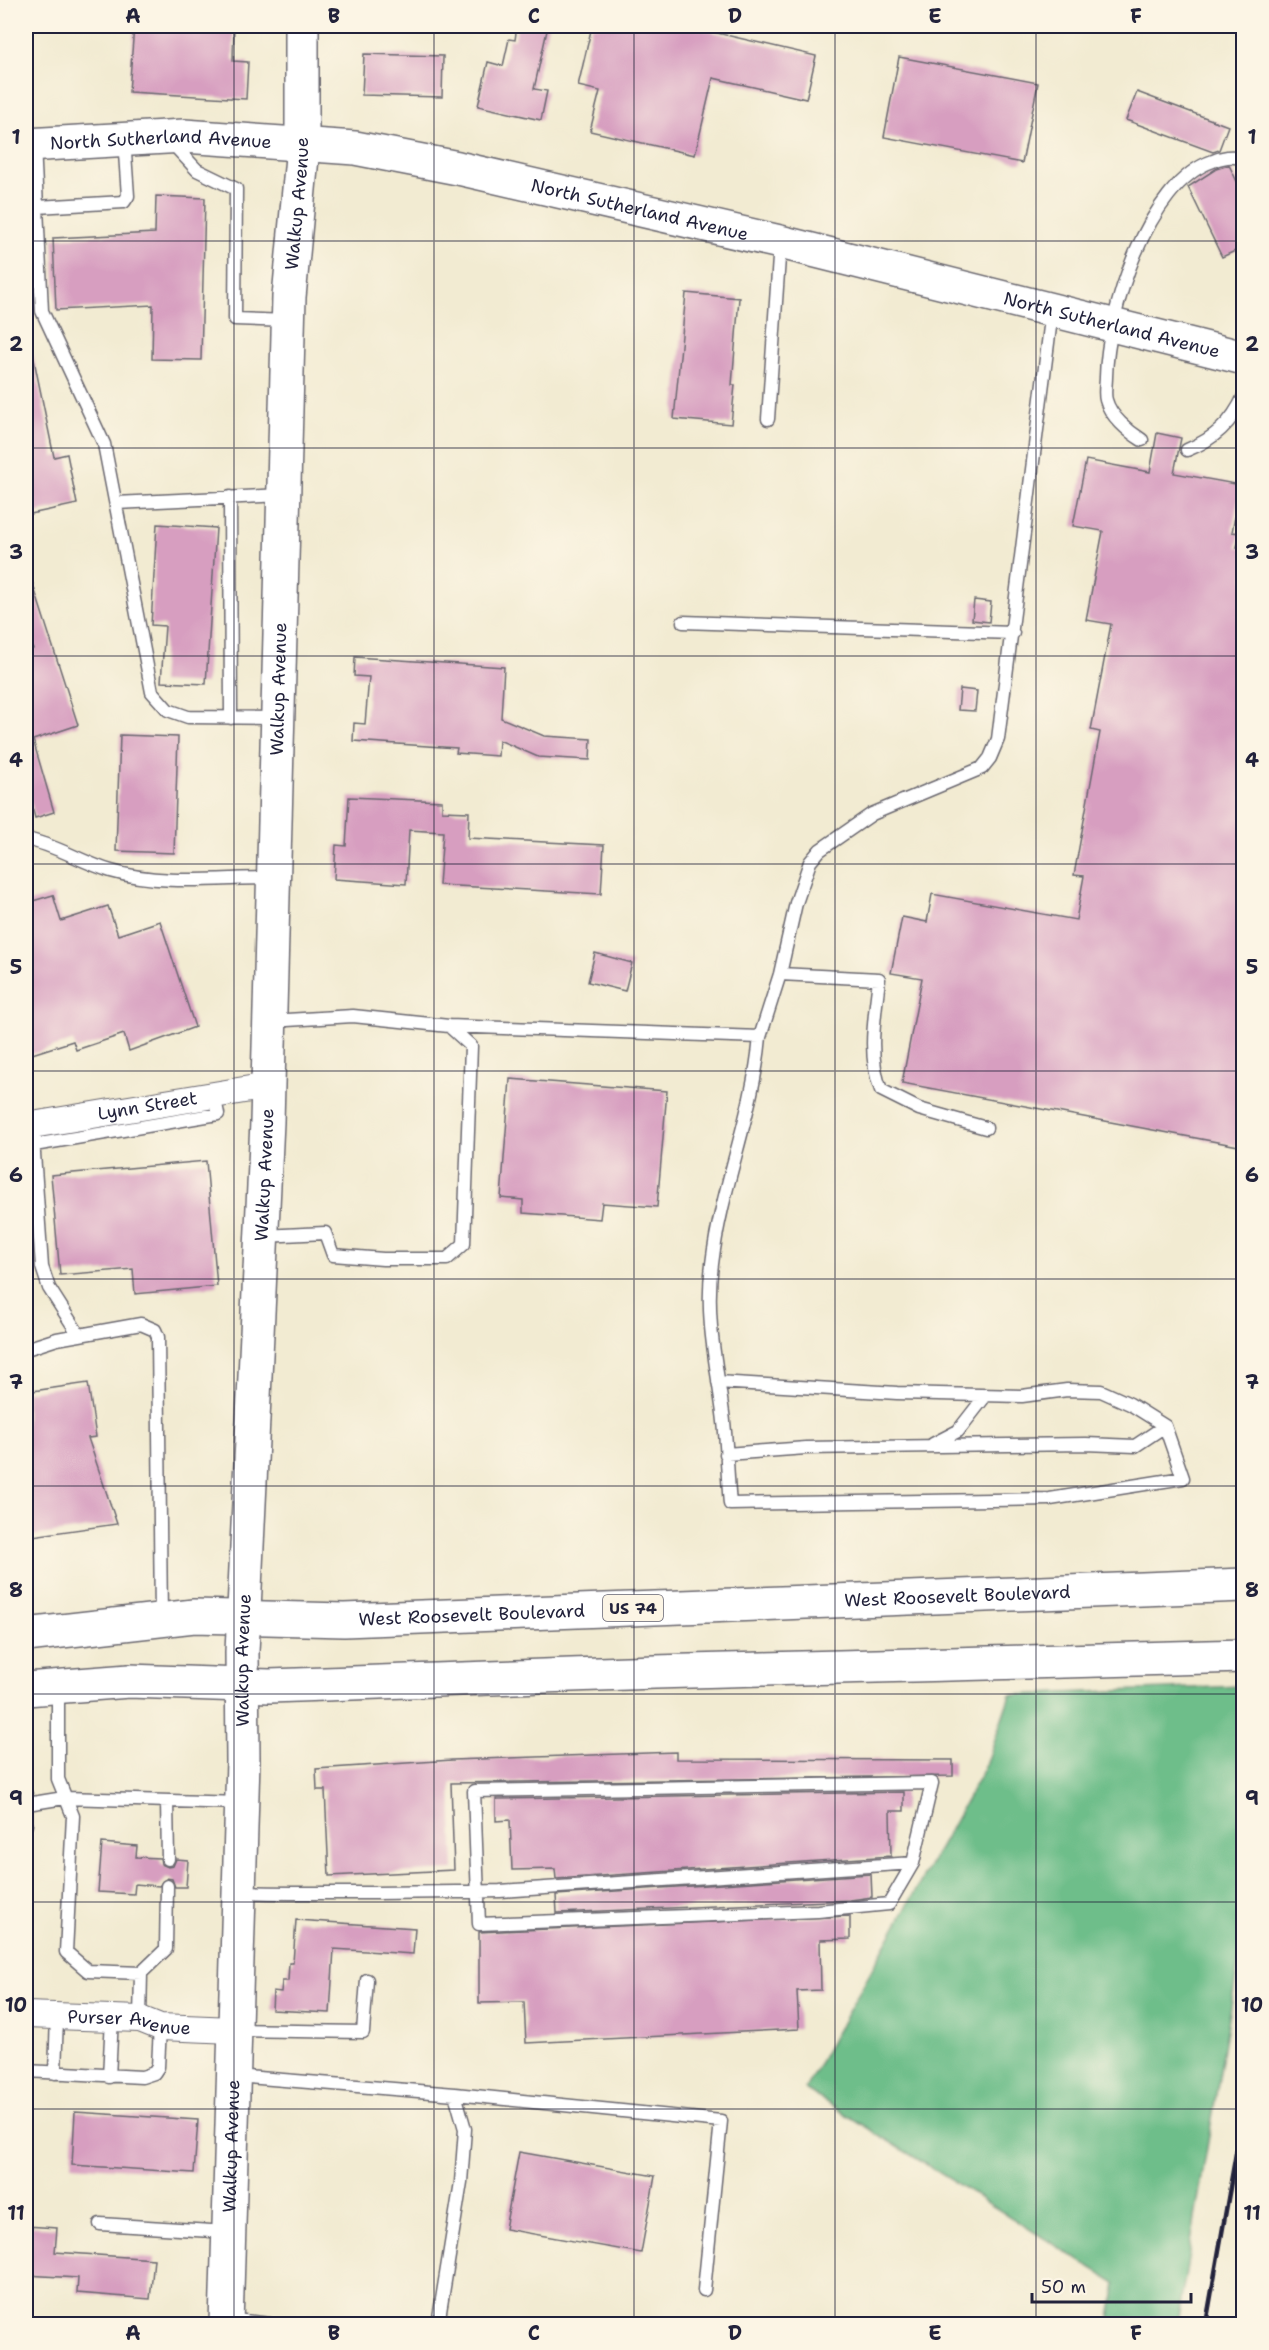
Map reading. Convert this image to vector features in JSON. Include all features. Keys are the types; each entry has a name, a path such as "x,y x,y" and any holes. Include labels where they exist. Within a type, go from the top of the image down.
{"main road":[{"name":"Walkup Avenue","path":"226,2322 233,2030 242,1803 243,1617 268,1086 289,321 302,143 302,26"},
{"name":"North Sutherland Avenue","path":"30,144 166,136 355,148 458,168 780,242 1244,358"},
{"name":"West Roosevelt Boulevard","path":"26,1635 194,1616 344,1620 1243,1585"},
{"path":"26,1689 129,1681 242,1685 1235,1656"}],"street":[{"name":"Lynn Street","path":"31,1132 268,1086"},
{"name":"Purser Avenue","path":"26,2015 112,2018 233,2030"}],"lane":[{"path":"166,136 197,170 236,189 235,320 289,321"},
{"path":"37,207 124,202 128,196 124,139"},
{"path":"30,144 37,207 42,311 104,444 152,692 168,710 188,717 278,718"},
{"path":"1142,440 1132,434 1106,400 1106,363 1112,326 1134,251 1180,181 1205,163 1225,156 1244,160"},
{"path":"768,419 780,242"},
{"path":"718,1382 897,1393 1022,1396 1067,1390 1101,1391 1130,1404 1165,1426 1183,1478 1050,1499 729,1504 726,1454 708,1312 712,1263 756,1076 760,1037 780,974 810,862 820,850 872,814 982,768 990,758 998,739 1052,311"},
{"path":"1187,450 1206,442 1219,433 1236,412 1244,396"},
{"path":"116,503 286,494"},
{"path":"230,497 231,717"},
{"path":"683,622 1013,633"},
{"path":"26,839 62,849 82,860 113,872 155,879 273,878"},
{"path":"780,974 879,979 873,1048 874,1073 881,1090 919,1109 986,1128"},
{"path":"269,1021 353,1016 449,1026 760,1037"},
{"path":"261,1236 325,1233 333,1255 383,1259 447,1259 464,1244 471,1046 449,1026"},
{"path":"31,1132 42,1267 49,1288 79,1335"},
{"path":"26,1349 79,1335 141,1324 155,1330 158,1337 161,1620"},
{"path":"929,1446 958,1431 986,1395"},
{"path":"726,1454 806,1448 1086,1444 1135,1446 1165,1426"},
{"path":"58,1687 58,1779 73,1816 66,1952 88,1971 141,1973 166,1949 167,1886"},
{"path":"932,1782 913,1863 889,1904 818,1911 479,1923 477,1892 474,1791 932,1782"},
{"path":"26,1825 26,1799 242,1803"},
{"path":"167,1801 168,1859"},
{"path":"238,1892 347,1894 477,1892 913,1863"},
{"path":"26,2071 109,2077 142,2077 154,2073 158,2067 141,1973"},
{"path":"233,2030 363,2032 367,1980"},
{"path":"55,2073 57,2016"},
{"path":"109,2077 112,2018"},
{"path":"232,2075 454,2094 721,2121 704,2290"},
{"path":"438,2325 461,2182 465,2129 454,2094"},
{"path":"100,2224 228,2232"},
{"path":"226,2322 270,2325"}],"green space":[{"path":"1243,1686 1243,1936 1177,2324 1109,2324 1116,2283 805,2089 987,1763 1010,1695"}],"building":[{"path":"134,26 234,26 233,61 248,62 246,99 129,92"},
{"path":"517,26 548,26 534,89 547,91 541,120 478,106 488,62 503,66 509,39 515,40"},
{"path":"592,26 687,26 816,56 806,99 713,78 695,155 590,131 600,91 578,86"},
{"path":"364,54 443,56 442,97 362,95"},
{"path":"899,57 1038,83 1022,163 884,137"},
{"path":"1137,92 1228,126 1219,150 1213,152 1126,120"},
{"path":"1229,165 1244,196 1244,247 1222,257 1188,187 1216,169"},
{"path":"156,196 205,198 201,360 152,359 153,305 56,310 53,238 155,233"},
{"path":"686,293 739,298 731,424 674,419"},
{"path":"26,355 33,355 54,457 67,454 77,504 26,515"},
{"path":"1157,433 1181,438 1174,473 1241,485 1232,532 1240,533 1237,547 1244,548 1244,1147 902,1083 922,978 891,973 902,917 927,922 932,894 1076,920 1084,876 1074,875 1100,732 1091,730 1111,624 1086,620 1103,531 1073,526 1086,460 1150,472"},
{"path":"157,524 216,528 206,684 161,682 165,626 151,625"},
{"path":"29,572 78,725 33,740 54,812 35,818 26,786 26,650 33,649 26,625 26,573"},
{"path":"974,600 991,602 989,622 972,620"},
{"path":"355,657 504,667 501,718 544,736 591,739 590,760 538,757 499,740 498,756 456,753 457,748 353,741 354,723 365,724 369,677 354,676"},
{"path":"960,689 977,691 975,711 958,710"},
{"path":"120,735 178,737 174,853 116,851"},
{"path":"349,797 442,801 442,811 469,812 468,838 604,845 601,894 439,885 443,832 409,830 406,884 334,879 336,845 346,846"},
{"path":"53,895 61,921 108,906 118,935 160,921 195,1027 129,1051 124,1034 76,1050 73,1041 26,1056 26,903"},
{"path":"595,953 632,963 625,991 588,982"},
{"path":"510,1079 667,1091 657,1207 602,1203 600,1219 523,1213 523,1200 501,1198"},
{"path":"206,1161 217,1286 135,1294 133,1269 60,1275 51,1175"},
{"path":"88,1383 96,1437 88,1438 117,1524 26,1537 26,1392"},
{"path":"676,1752 676,1759 953,1760 953,1776 451,1783 454,1870 329,1876 325,1790 317,1790 316,1769 452,1760"},
{"path":"904,1792 904,1811 890,1811 891,1856 556,1879 555,1869 512,1870 510,1820 496,1821 496,1799"},
{"path":"102,1843 137,1846 136,1857 160,1858 161,1864 168,1867 173,1866 176,1859 188,1860 186,1887 175,1887 172,1879 167,1878 159,1886 135,1884 134,1894 98,1892"},
{"path":"871,1874 872,1897 850,1900 557,1913 556,1895"},
{"path":"850,1916 850,1939 820,1940 821,1990 797,1991 799,2029 526,2043 524,2002 479,2003 479,1932"},
{"path":"296,1920 415,1928 413,1954 334,1949 330,2013 272,2010 273,1991 281,1992 282,1981 288,1981 289,1963 293,1963"},
{"path":"75,2112 198,2120 194,2173 72,2165"},
{"path":"519,2152 655,2176 641,2253 505,2229"},
{"path":"26,2226 57,2228 55,2252 154,2259 150,2299 77,2293 78,2278 26,2275"}],"railway":[{"path":"1206,2324 1244,2108"}]}
